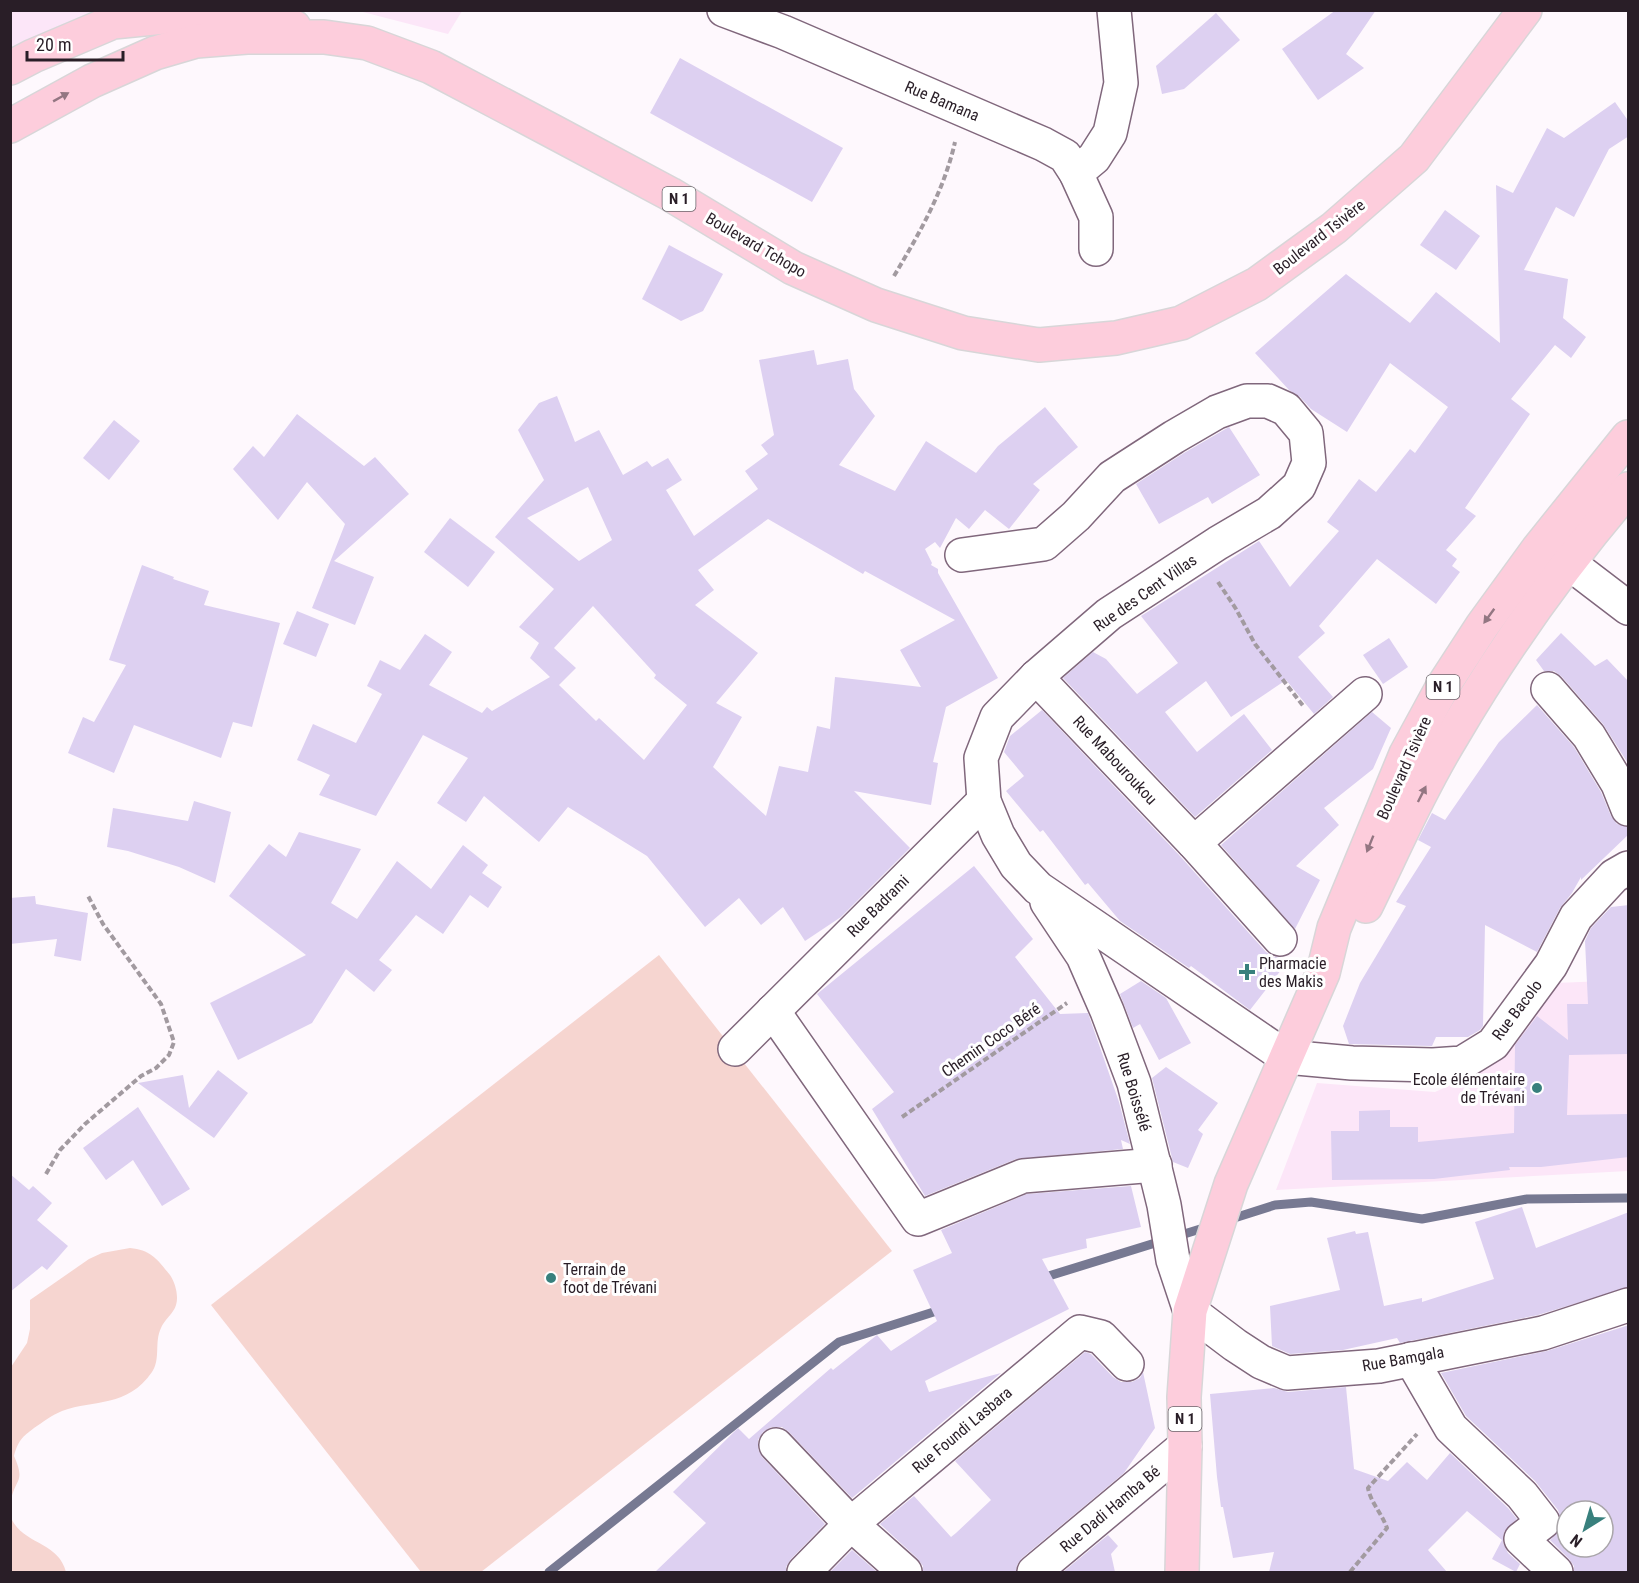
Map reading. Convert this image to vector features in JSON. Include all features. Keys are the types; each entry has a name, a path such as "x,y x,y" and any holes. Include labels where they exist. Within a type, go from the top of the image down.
{"main road":[{"name":"Boulevard Tsivère","path":"1039,345 1116,338 1181,323 1257,284 1334,228 1414,158 1525,10"},
{"name":"Boulevard Tchopo","path":"10,68 113,16 194,12 248,13 324,37"},
{"path":"10,85 46,67 91,51 99,45 113,16"},
{"name":"Boulevard Tchopo","path":"10,126 92,81 155,53 196,41 247,37 324,37 367,43 431,67 670,194 794,268 876,305 963,333 1039,345"},
{"name":"Boulevard Tsivère","path":"1190,1311 1231,1184 1323,973 1334,928 1406,754 1443,686 1482,626 1552,531 1625,441"},
{"name":"N 1","path":"1569,562 1563,538 1602,489 1625,441"},
{"name":"Boulevard Tsivère","path":"1323,973 1351,937 1452,735 1569,562 1629,489"},
{"path":"1513,583 1569,562"},
{"name":"N 1","path":"1182,1572 1184,1397 1190,1311"}],"street":[{"name":"Rue Bamana","path":"724,10 783,32 1043,144 1065,156 1076,173 1096,217 1096,249"},
{"path":"1076,173 1094,158 1110,133 1121,83 1114,10"},
{"name":"Rue des Cent Villas","path":"962,555 1044,544 1076,516 1112,477 1217,412 1246,400 1268,401 1286,409 1306,433 1309,463 1299,486 1269,513 1109,614 1036,677 997,717 981,758 984,801 998,835 1016,865 1038,888 1286,1057"},
{"path":"1569,562 1629,608"},
{"name":"Rue Mabouroukou","path":"1036,677 1194,843 1280,939"},
{"path":"1548,689 1589,736 1618,784 1629,809"},
{"path":"1194,843 1365,694"},
{"name":"Rue Badrami","path":"735,1049 984,801"},
{"name":"Rue Bacolo","path":"1286,1057 1352,1063 1433,1065 1462,1063 1493,1044 1551,965 1576,916 1614,876 1629,868"},
{"name":"Rue Boissélé","path":"1038,888 1083,956 1134,1083 1164,1204 1173,1260 1190,1311"},
{"path":"773,1011 918,1219 1023,1176 1155,1165"},
{"name":"Rue Bamgala","path":"1190,1311 1261,1362 1287,1372 1380,1366 1543,1333 1629,1305"},
{"name":"Rue Foundi Lasbara","path":"804,1572 851,1524 1080,1332 1101,1337 1127,1364"},
{"path":"1412,1359 1451,1428 1522,1495 1543,1522 1521,1539 1556,1572"},
{"path":"776,1445 851,1524 905,1572"},
{"name":"Rue Dadi Hamba Bé","path":"1034,1572 1185,1446"}],"path":[{"path":"876,305 920,232 949,169 957,130 952,105"},
{"path":"1200,555 1236,609 1255,644 1322,732"},
{"path":"46,1174 60,1150 85,1124 141,1076 156,1068 168,1055 174,1042 161,1004 103,924 87,894"},
{"name":"Chemin Coco Béré","path":"902,1117 1043,1018 1096,985"},
{"path":"1350,1572 1387,1528 1382,1514 1370,1498 1368,1488 1440,1409"}],"shaded area":[{"path":"11,11 97,11 11,53"},
{"path":"359,11 462,11 448,34"},
{"name":"Terrain de foot de Trévani","path":"659,955 892,1251 481,1572 421,1572 211,1305"},
{"name":"Ecole élémentaire de Trévani","path":"1628,980 1628,1171 1276,1190 1317,1083 1435,1092 1489,1068 1530,1011 1556,983"},
{"path":"130,1248 148,1253 157,1260 170,1275 176,1289 175,1308 159,1333 155,1367 142,1384 132,1392 110,1400 62,1411 26,1434 19,1443 14,1456 19,1476 11,1501 11,1367 27,1343 30,1329 30,1300 89,1259 102,1253"},
{"path":"10,1515 22,1532 55,1554 62,1562 66,1572 11,1572"}],"building":[{"path":"1336,10 1376,10 1346,54 1364,68 1318,100 1282,49"},
{"path":"1216,13 1240,40 1184,89 1162,94 1156,66"},
{"path":"680,58 843,148 812,202 650,113"},
{"path":"1615,102 1629,122 1629,136 1609,149 1574,217 1556,207 1524,270 1568,279 1563,318 1586,337 1571,358 1555,345 1511,399 1530,414 1465,508 1476,516 1446,550 1457,559 1452,566 1460,572 1436,604 1377,559 1319,626 1325,633 1298,657 1333,697 1314,714 1286,680 1231,717 1206,681 1165,712 1197,752 1244,714 1272,750 1195,817 1063,678 1093,652 1106,659 1137,694 1178,663 1141,616 1259,541 1290,587 1339,531 1327,522 1359,479 1376,492 1410,449 1415,453 1448,407 1390,363 1347,432 1311,409 1300,397 1289,390 1255,353 1346,274 1410,323 1436,292 1500,343 1496,185 1513,193 1547,128 1564,138"},
{"path":"1445,210 1480,236 1456,270 1420,245"},
{"path":"669,245 723,274 703,311 681,321 642,299"},
{"path":"814,350 817,365 848,359 854,389 875,416 839,465 895,491 926,441 976,473 998,446 1045,407 1078,447 1033,484 1040,490 1009,529 985,510 969,529 956,518 940,548 935,542 925,549 931,565 938,569 938,573 998,678 946,707 933,762 938,763 931,805 854,791 910,848 841,917 805,941 783,907 761,925 739,898 705,927 647,856 568,807 539,842 484,796 466,822 437,803 468,758 423,735 376,816 319,795 330,775 297,760 313,724 356,743 382,694 367,686 380,660 400,670 425,634 452,652 429,685 482,713 487,707 492,711 550,677 530,658 539,643 519,627 554,589 495,537 544,480 518,430 539,403 557,396 575,442 599,430 623,475 647,461 652,467 668,458 682,480 666,490 694,536 758,489 745,471 768,454 761,445 774,435 759,360","holes":["588,487 612,540 579,561 527,518","768,519 863,574 865,571 955,620 900,650 921,687 835,677 830,729 817,726 808,772 779,766 766,816 713,767 742,717 716,703 758,653 695,605 714,590 698,570","593,606 656,675 654,678 687,705 644,760 599,718 596,721 559,685 576,668 554,648"]},
{"path":"297,414 364,466 375,457 409,494 334,561 374,577 355,625 312,608 345,524 307,482 278,520 233,469 253,446 264,457"},
{"path":"114,420 140,441 109,480 83,458"},
{"path":"1229,427 1260,475 1212,504 1208,497 1159,524 1136,484"},
{"path":"450,518 495,552 468,587 424,552"},
{"path":"142,565 174,577 173,579 209,591 204,605 280,623 252,727 233,722 221,758 134,725 114,773 68,753 83,717 94,722 126,665 109,660"},
{"path":"297,611 329,624 316,657 283,644"},
{"path":"1561,633 1595,666 1607,659 1629,682 1629,765 1603,724 1562,677 1554,671 1544,671 1536,660"},
{"path":"1389,638 1408,667 1383,684 1363,655"},
{"path":"1537,705 1574,747 1601,792 1611,816 1617,824 1629,827 1629,834 1581,880 1581,877 1560,908 1537,952 1485,925 1483,1026 1480,1030 1468,1037 1436,1037 1432,1046 1349,1044 1343,1026 1360,983 1406,906 1396,902 1431,847 1418,840 1432,813 1445,820 1499,742"},
{"path":"1042,710 1180,856 1266,952 1274,957 1281,957 1279,961 1285,965 1250,1010 1191,966 1189,968 1120,921 1088,883 1085,885 1043,830 1040,832 1006,791 1024,776 1004,752 1010,736"},
{"path":"1372,712 1391,728 1373,769 1324,808 1339,825 1296,866 1320,880 1295,929 1221,845"},
{"path":"194,801 231,812 215,883 179,867 107,847 113,808 188,821"},
{"path":"299,832 361,849 331,903 357,919 397,861 431,889 463,845 488,865 482,873 502,887 488,908 470,895 443,934 416,915 379,960 392,970 374,992 346,969 312,1023 238,1060 210,1003 306,955 229,896 269,844 286,857"},
{"path":"974,866 1033,939 1015,957 1060,1014 1088,1013 1119,1102 1130,1144 1121,1140 1123,1149 1016,1159 925,1196 872,1109 894,1092 817,994"},
{"path":"35,896 36,904 88,913 81,961 54,956 57,939 10,944 10,898"},
{"path":"1629,905 1629,1054 1569,1055 1567,1115 1629,1114 1629,1157 1541,1167 1509,1167 1510,1170 1434,1179 1332,1180 1331,1131 1359,1131 1359,1111 1390,1110 1390,1127 1418,1127 1418,1142 1514,1133 1515,1045 1537,1016 1568,1040 1567,1004 1588,1004 1585,941 1591,928 1611,907"},
{"path":"1141,981 1166,998 1191,1043 1159,1060 1140,1024 1133,1028 1120,994"},
{"path":"1166,1067 1218,1103 1198,1130 1203,1134 1188,1168 1173,1162 1152,1078"},
{"path":"218,1070 248,1093 214,1138 138,1083 183,1075 189,1108"},
{"path":"138,1107 190,1189 162,1206 133,1160 106,1180 83,1148"},
{"path":"10,1174 29,1190 33,1186 52,1203 37,1220 68,1246 47,1270 42,1266 10,1292"},
{"path":"1131,1186 1141,1227 1086,1239 1087,1248 1042,1259 1069,1309 925,1381 929,1392 1001,1373 852,1498 789,1432 782,1427 772,1427 763,1432 758,1440 758,1449 762,1457 825,1524 791,1559 786,1572 655,1572 706,1523 673,1492 738,1428 749,1439 831,1368 833,1370 877,1335 891,1351 937,1321 913,1270 952,1253 941,1230 1027,1194"},
{"path":"1522,1207 1536,1248 1629,1212 1629,1287 1538,1315 1400,1343 1397,1338 1343,1350 1290,1354 1272,1346 1270,1306 1340,1290 1327,1238 1355,1231 1356,1234 1368,1232 1384,1306 1422,1298 1422,1302 1494,1279 1475,1222"},
{"path":"1629,1325 1629,1572 1574,1572 1574,1566 1569,1559 1615,1559 1615,1499 1555,1499 1555,1506 1535,1481 1466,1416 1441,1373 1547,1351"},
{"path":"1085,1352 1091,1354 1113,1377 1121,1382 1132,1382 1140,1378 1143,1372 1155,1428 1124,1473 1022,1558 1017,1565 1016,1572 923,1572 923,1566 917,1558 880,1524 914,1496 951,1537 956,1533 991,1500 955,1461"},
{"path":"1346,1387 1354,1469 1388,1481 1407,1462 1427,1480 1450,1453 1517,1519 1504,1532 1503,1543 1508,1553 1520,1564 1516,1572 1492,1559 1502,1540 1467,1511 1428,1550 1447,1572 1269,1572 1274,1552 1233,1558 1223,1507 1221,1507 1210,1394 1274,1388 1288,1392"},
{"path":"1108,1535 1118,1546 1111,1554 1115,1572 1063,1572"},
{"path":"1555,1535 1555,1545 1550,1540"},
{"path":"852,1550 877,1572 830,1572"}],"waterway":[{"path":"1228,1220 1275,1205 1311,1202 1422,1219 1527,1199 1628,1198"},
{"path":"1039,1279 1210,1226"},
{"path":"549,1572 839,1342 943,1309"}],"place":[{"name":"Pharmacie des Makis","path":"1247,972"},
{"name":"Ecole élémentaire de Trévani","path":"1537,1088"},
{"name":"Terrain de foot de Trévani","path":"551,1278"}]}
